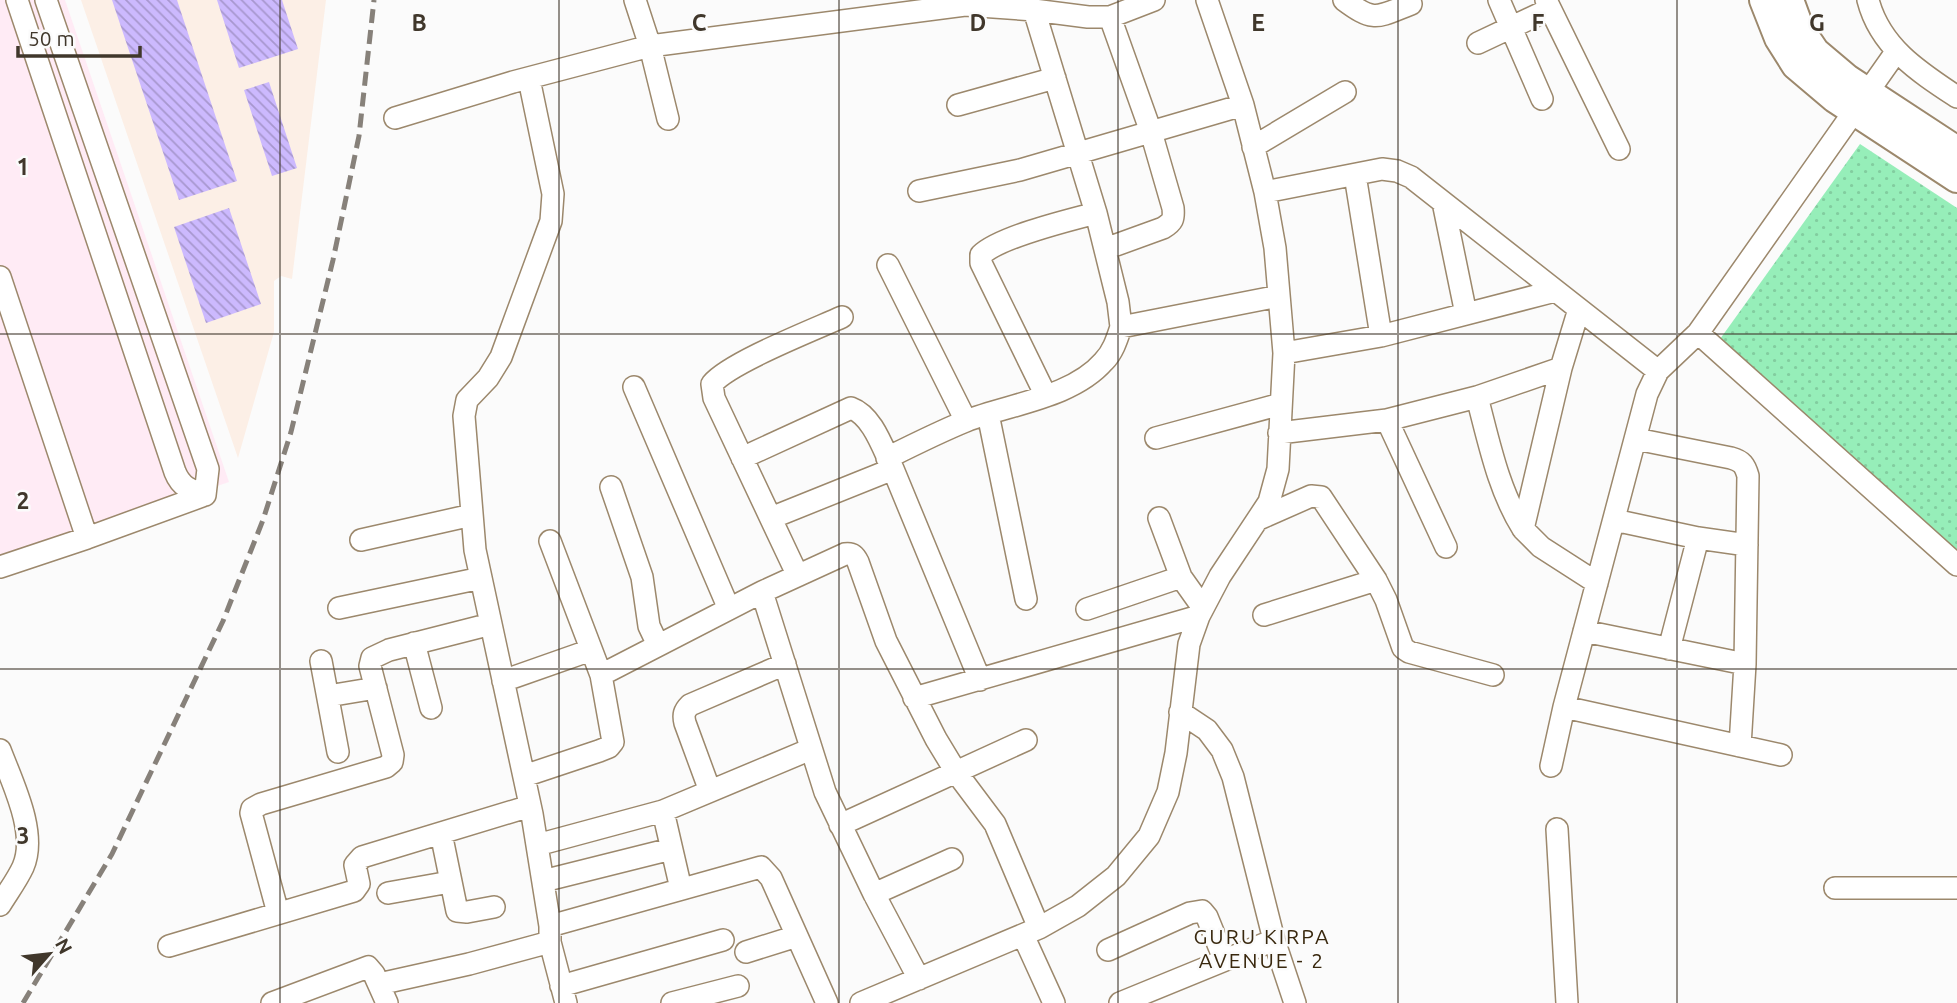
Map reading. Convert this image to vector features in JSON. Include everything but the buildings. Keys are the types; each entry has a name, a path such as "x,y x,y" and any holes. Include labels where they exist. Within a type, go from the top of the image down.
{"main road":[{"path":"1764,0 1779,38 1796,65 1835,98 1861,102 1957,151"},
{"path":"1789,0 1801,30 1815,51 1861,102 1957,178"}],"street":[{"path":"46,0 208,469 205,495"},
{"path":"635,0 650,46 668,119"},
{"path":"395,118 650,46 864,8 965,5 1110,17 1154,0"},
{"path":"861,1003 1031,932 1078,906 1116,876 1149,836 1168,792 1176,753 1189,644 1201,612 1220,576 1269,502 1278,469 1284,353 1275,248 1265,192 1243,105 1207,0"},
{"path":"1344,0 1371,17 1411,4"},
{"path":"1499,0 1542,99"},
{"path":"1868,0 1880,30 1896,52 1916,70 1957,97"},
{"path":"16,3 175,472 179,482 186,488 205,495"},
{"path":"1478,43 1548,5 1619,149"},
{"path":"771,518 890,463 966,421 1068,387 1104,363 1114,347 1121,327 1118,302 1096,213 1034,10"},
{"path":"1105,249 1163,229 1174,218 1151,132 1110,17"},
{"path":"1551,766 1647,394 1658,372 1698,333 1896,52"},
{"path":"958,105 1055,78"},
{"path":"529,79 554,208 547,234 501,357 488,378 467,400 464,408 475,550 524,776 550,934 564,994 723,940"},
{"path":"1253,147 1345,92"},
{"path":"919,191 1020,170 1243,105"},
{"path":"1265,192 1382,169 1411,177 1658,372"},
{"path":"1354,175 1381,336"},
{"path":"1443,202 1466,314"},
{"path":"1046,396 981,263 981,255 994,246 1025,234 1096,213"},
{"path":"888,265 966,421"},
{"path":"0,277 87,538"},
{"path":"1284,353 1381,336 1555,291"},
{"path":"1121,327 1279,296"},
{"path":"1523,529 1561,368 1579,309"},
{"path":"797,574 714,398 712,384 718,377 747,361 842,317"},
{"path":"1698,333 1957,565"},
{"path":"1279,433 1387,420 1477,397 1561,368"},
{"path":"634,387 729,609"},
{"path":"1477,397 1501,485 1511,511 1523,529 1541,547 1597,583"},
{"path":"1156,438 1281,404"},
{"path":"742,458 851,408 860,412 867,419 890,463 980,680"},
{"path":"988,414 1026,599"},
{"path":"1387,420 1446,547"},
{"path":"1636,439 1740,461 1746,467 1745,664 1740,746"},
{"path":"611,487 642,577 649,625 658,645"},
{"path":"0,567 205,495"},
{"path":"1259,519 1311,496 1321,497 1376,580 1403,648 1409,652 1493,675"},
{"path":"361,540 472,515"},
{"path":"1159,518 1181,576 1201,612"},
{"path":"1614,520 1698,538 1747,545"},
{"path":"1669,649 1698,538"},
{"path":"524,776 599,751 613,742 600,675 550,541"},
{"path":"600,675 797,574 845,554 855,556 886,640 915,698 956,772 995,824 1054,1003"},
{"path":"1087,609 1181,576"},
{"path":"339,608 481,578"},
{"path":"1264,615 1376,580"},
{"path":"762,592 825,792 919,979"},
{"path":"915,698 1201,612"},
{"path":"278,913 252,809 392,762 393,755 370,666 372,658 378,653 491,624"},
{"path":"1584,631 1745,664"},
{"path":"414,643 431,708"},
{"path":"503,681 591,650"},
{"path":"321,661 338,752"},
{"path":"710,791 685,723 683,715 686,709 785,664"},
{"path":"327,696 376,688"},
{"path":"1564,708 1781,755"},
{"path":"1180,712 1207,730 1222,750 1233,777 1274,940 1295,1003"},
{"path":"840,825 1026,740"},
{"path":"537,845 663,811 811,749"},
{"path":"0,750 20,806 28,848 24,866 0,905"},
{"path":"169,946 354,891 359,884 355,865 357,860 530,806"},
{"path":"663,811 681,889"},
{"path":"1556,829 1567,1003"},
{"path":"441,833 457,911 494,907"},
{"path":"543,881 671,849"},
{"path":"874,894 952,859"},
{"path":"272,1003 363,967 371,969 383,994 681,889 761,867 771,878 827,1003"},
{"path":"388,893 450,882"},
{"path":"1835,888 1957,888"},
{"path":"1108,950 1190,913 1202,911 1224,959"},
{"path":"746,952 797,936"},
{"path":"1120,1003 1274,940"},
{"path":"672,1003 738,986"}],"shaded area":[{"path":"0,0 65,0 229,482 0,560"},
{"path":"81,0 326,0 292,279 281,276 274,281 274,332 238,458"}],"green space":[{"path":"1860,144 1957,208 1957,562 1710,353"}],"railway":[{"path":"23,1003 112,854 223,621 263,520 291,432 333,260 359,136 374,0"}],"district":[{"name":"GURU KIRPA AVENUE - 2","path":"1262,948"}]}
